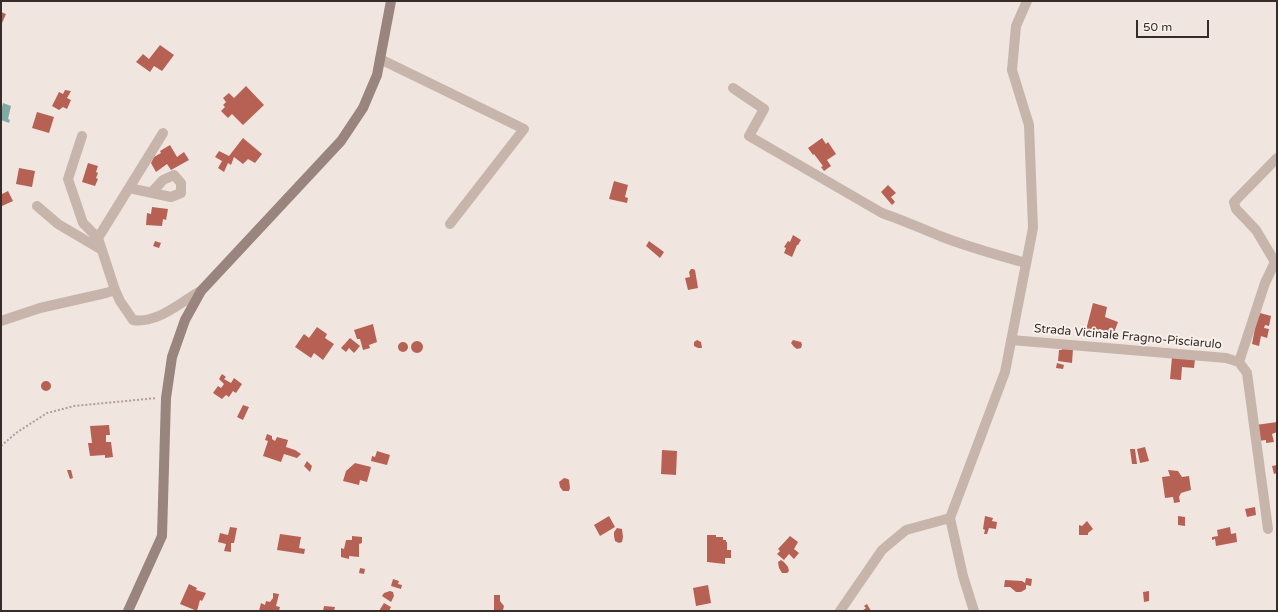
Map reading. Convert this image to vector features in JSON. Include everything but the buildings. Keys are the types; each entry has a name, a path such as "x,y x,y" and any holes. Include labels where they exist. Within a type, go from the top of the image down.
{"main road":[{"path":"128,611 162,536 166,398 172,357 185,320 201,291 341,141 363,108 377,75 391,1"}],"street":[{"path":"974,611 963,576 950,518 1005,372 1032,228 1029,125 1012,70 1016,26 1027,1"},
{"path":"380,59 524,129 450,224"},
{"path":"733,88 764,109 749,136 882,213 980,250 1026,263"},
{"path":"98,238 163,133"},
{"path":"82,136 68,179 83,223 98,238 115,290 120,301 133,320 150,320 201,291"},
{"path":"1268,529 1247,373 1239,362 1265,283 1276,261 1256,230 1236,209 1234,202 1277,158"},
{"path":"129,188 152,192"},
{"path":"37,206 58,224 102,250"},
{"path":"1,321 40,308 115,290"},
{"name":"Strada Vicinale Fragno-Pisciarulo","path":"1011,340 1226,358 1239,362"},
{"path":"840,611 882,550 906,530 950,518"}],"path":[{"path":"1,446 16,433 47,413 74,406 166,398"}],"water":[{"path":"3,103 11,106 8,119 10,120 9,123 1,120"}]}
